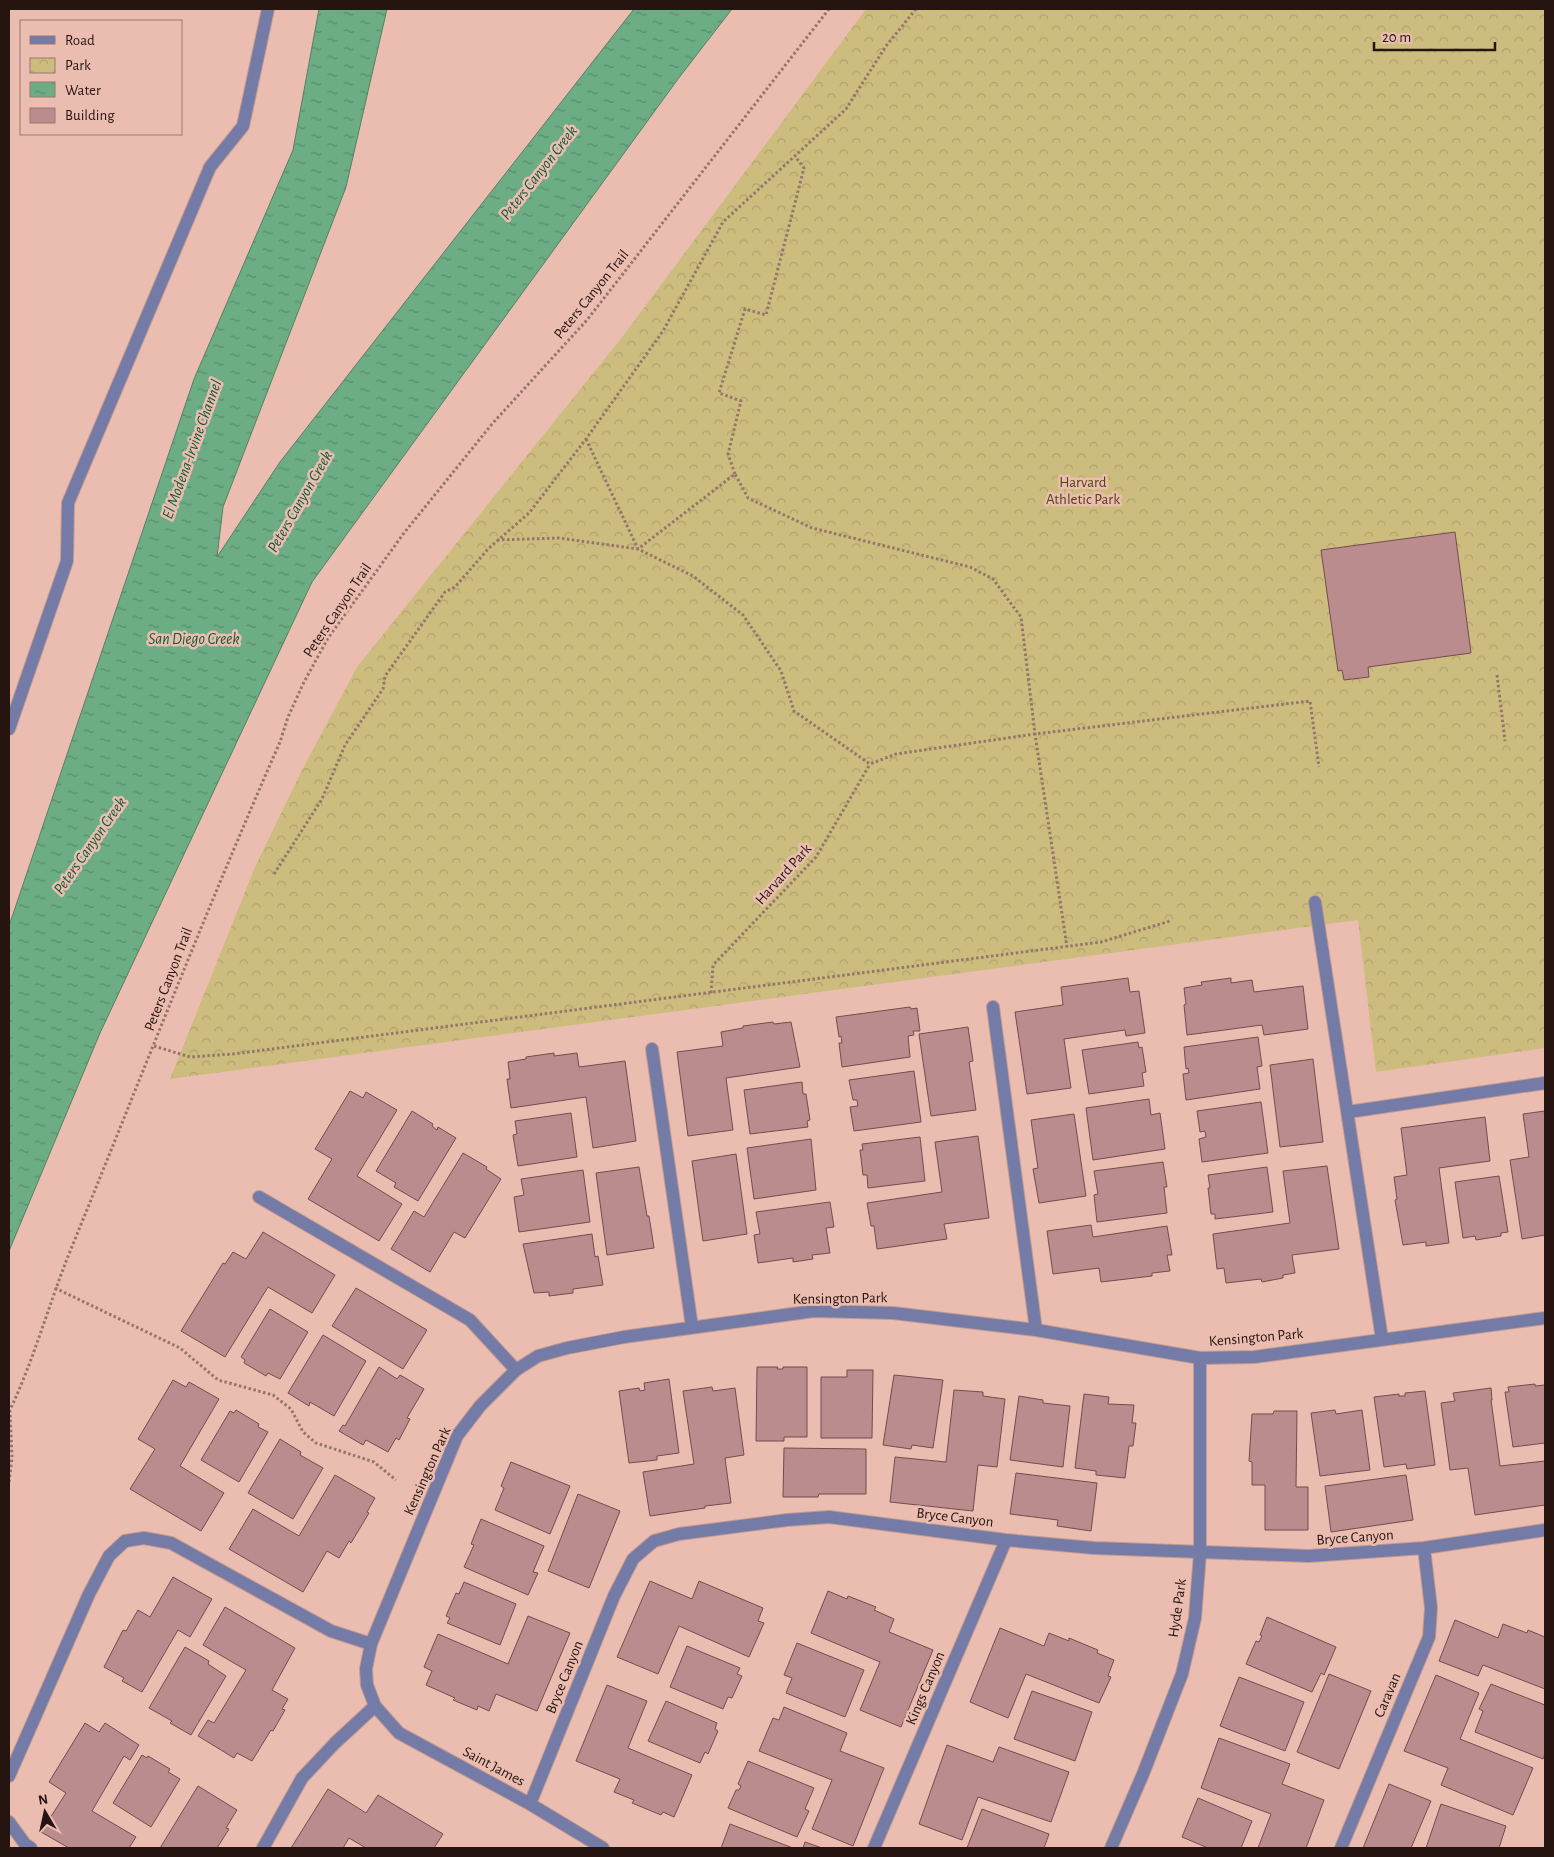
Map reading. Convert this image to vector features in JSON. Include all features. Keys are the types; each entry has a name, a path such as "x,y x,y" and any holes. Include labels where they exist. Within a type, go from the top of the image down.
{"street":[{"path":"9,728 67,561 68,503 210,168 243,126 268,9"},
{"path":"1315,902 1382,1339"},
{"path":"993,1007 1036,1330"},
{"path":"652,1049 692,1327"},
{"path":"1348,1112 1545,1083"},
{"path":"259,1197 470,1320 516,1370"},
{"name":"Kensington Park","path":"374,1706 366,1677 371,1644 457,1436 480,1406 516,1370 538,1356 567,1348 692,1327 814,1311 893,1313 1036,1330 1200,1358 1254,1357 1545,1318"},
{"name":"Hyde Park","path":"1111,1848 1144,1774 1182,1674 1195,1618 1200,1553 1200,1358"},
{"name":"Bryce Canyon","path":"530,1804 614,1596 633,1559 654,1542 679,1534 787,1520 829,1517 1006,1540 1094,1548 1309,1556 1424,1548 1545,1530"},
{"path":"9,1776 89,1594 109,1556 124,1541 144,1538 171,1543 331,1630 371,1644"},
{"name":"Kings Canyon","path":"874,1848 1006,1540"},
{"name":"Caravan","path":"1341,1848 1429,1637 1431,1608 1424,1548"},
{"path":"263,1848 302,1778 335,1742 374,1706"},
{"name":"Saint James","path":"374,1706 399,1733 530,1804 602,1848"},
{"path":"9,1822 25,1844 31,1848"}],"path":[{"name":"Peters Canyon Trail","path":"9,1411 27,1370 55,1288 192,948 280,742 288,717 303,684 328,638 404,533 492,424 587,320 829,9"},
{"path":"274,874 322,799 345,745 383,689 385,676 445,592 455,587 496,540 529,513 586,440 663,331 723,222 846,109 886,46 916,9"},
{"path":"795,156 804,168 766,315 745,309 719,393 741,401 728,454 735,474 748,498 812,528 970,567 993,578 1021,618 1035,734 1067,946"},
{"path":"586,440 638,549"},
{"path":"638,549 735,474"},
{"path":"496,540 559,538 638,549 693,576 743,615 781,671 794,711 870,764 896,754 1035,734 1310,701 1319,767"},
{"path":"1497,675 1505,742"},
{"name":"Harvard Park","path":"712,993 713,965 816,857 870,764"},
{"path":"154,1046 190,1057 233,1054 1101,942 1170,921"},
{"path":"55,1288 180,1348 218,1380 272,1395 291,1409 303,1432 316,1443 374,1462 396,1480"},
{"path":"9,1411 12,1458 9,1482"}],"green space":[{"name":"Harvard Athletic Park","path":"866,9 1545,9 1545,1048 1376,1072 1358,920 170,1079 255,867 301,772 357,667 623,336"}],"water":[{"name":"San Diego Creek","path":"319,9 387,9 346,187 223,507 217,557 280,462 634,9 732,9 678,79 312,582 100,1033 9,1251 9,926 194,379 293,150"}],"building":[{"path":"1455,532 1471,653 1368,667 1369,677 1344,680 1342,670 1338,671 1321,550"},
{"path":"1128,978 1130,992 1139,991 1145,1033 1126,1036 1125,1030 1064,1039 1071,1088 1027,1094 1015,1012 1063,1005 1061,987"},
{"path":"1231,978 1231,983 1252,980 1254,992 1303,986 1308,1029 1264,1035 1262,1025 1187,1035 1184,988 1202,985 1201,982"},
{"path":"910,1007 911,1009 917,1008 920,1031 913,1031 914,1035 908,1036 910,1057 842,1067 839,1043 842,1043 841,1036 839,1037 836,1017"},
{"path":"773,1022 774,1024 791,1022 800,1067 726,1078 733,1130 688,1136 677,1052 723,1046 721,1032 743,1028 743,1026"},
{"path":"968,1027 973,1061 969,1062 976,1110 931,1116 919,1034"},
{"path":"1258,1037 1262,1066 1257,1067 1260,1089 1186,1100 1183,1074 1189,1073 1188,1068 1186,1069 1184,1047"},
{"path":"1138,1042 1139,1048 1142,1047 1146,1072 1142,1073 1144,1086 1089,1094 1082,1050"},
{"path":"554,1053 554,1056 577,1053 579,1067 625,1061 636,1141 593,1148 586,1097 511,1108 507,1079 510,1079 508,1062"},
{"path":"1313,1059 1323,1142 1280,1147 1270,1065"},
{"path":"914,1071 921,1122 854,1131 850,1107 858,1106 857,1100 853,1100 849,1080"},
{"path":"802,1082 810,1120 807,1121 808,1127 750,1134 744,1090"},
{"path":"350,1091 363,1098 366,1092 397,1110 357,1176 402,1204 379,1241 308,1199 332,1159 315,1149"},
{"path":"1149,1099 1151,1115 1160,1113 1165,1149 1093,1160 1086,1108"},
{"path":"1261,1102 1268,1153 1202,1162 1199,1139 1206,1137 1205,1131 1200,1132 1197,1111"},
{"path":"412,1111 433,1124 432,1126 437,1130 438,1127 456,1138 418,1201 394,1187 396,1183 376,1171"},
{"path":"1545,1111 1545,1235 1522,1239 1510,1160 1529,1157 1523,1114"},
{"path":"571,1113 577,1157 518,1166 513,1135 517,1134 515,1121"},
{"path":"1074,1114 1086,1196 1039,1203 1033,1169 1038,1168 1031,1120"},
{"path":"1485,1117 1490,1161 1439,1168 1449,1243 1426,1246 1426,1242 1403,1245 1395,1200 1397,1199 1394,1177 1407,1175 1401,1128"},
{"path":"978,1136 989,1218 944,1224 947,1239 877,1249 874,1226 871,1226 867,1203 942,1192 935,1142"},
{"path":"920,1137 925,1181 868,1188 867,1175 863,1175 860,1150 863,1150 862,1144"},
{"path":"811,1139 816,1190 754,1199 747,1148"},
{"path":"463,1153 487,1167 486,1169 501,1179 465,1238 454,1232 430,1272 391,1249 414,1211 424,1217"},
{"path":"736,1154 747,1234 703,1241 692,1161"},
{"path":"1163,1162 1167,1187 1164,1187 1167,1213 1097,1222 1094,1195 1098,1194 1094,1171"},
{"path":"1327,1166 1339,1249 1292,1255 1295,1273 1283,1275 1283,1278 1262,1282 1261,1279 1226,1283 1224,1268 1217,1269 1213,1234 1290,1223 1283,1171"},
{"path":"639,1167 654,1248 607,1255 596,1173"},
{"path":"1267,1167 1273,1212 1215,1219 1215,1214 1211,1214 1208,1175"},
{"path":"583,1170 590,1222 519,1232 514,1197 524,1195 521,1179"},
{"path":"1499,1176 1508,1232 1501,1233 1501,1236 1476,1240 1475,1236 1463,1238 1455,1182"},
{"path":"830,1202 834,1227 826,1228 830,1253 812,1255 813,1259 793,1262 793,1258 758,1263 754,1235 760,1234 756,1212"},
{"path":"1091,1225 1093,1237 1167,1226 1172,1255 1167,1255 1170,1271 1152,1273 1152,1276 1101,1282 1099,1268 1053,1274 1047,1231"},
{"path":"263,1232 335,1275 312,1313 268,1287 225,1357 181,1331 223,1263 225,1264 233,1252 246,1259"},
{"path":"592,1234 595,1257 598,1256 603,1285 573,1289 573,1293 549,1296 549,1292 534,1293 523,1244"},
{"path":"356,1288 427,1330 403,1369 332,1326"},
{"path":"270,1309 308,1332 280,1379 268,1373 266,1376 244,1363 245,1360 241,1357"},
{"path":"323,1335 366,1361 334,1416 310,1402 309,1406 288,1393"},
{"path":"379,1367 397,1379 400,1375 424,1389 407,1418 410,1419 399,1440 396,1438 388,1452 366,1440 363,1445 339,1431 343,1425 345,1426"},
{"path":"757,1367 778,1367 777,1369 783,1369 783,1367 807,1367 807,1437 784,1437 784,1441 756,1441"},
{"path":"847,1370 873,1370 872,1438 821,1438 821,1377 847,1377"},
{"path":"894,1375 943,1380 933,1448 912,1445 911,1449 883,1445"},
{"path":"669,1379 679,1453 657,1456 657,1460 629,1463 619,1391 639,1388 640,1391 645,1390 644,1383"},
{"path":"173,1380 186,1387 189,1382 219,1399 180,1466 224,1493 201,1531 130,1489 155,1449 138,1439"},
{"path":"1535,1384 1535,1386 1545,1385 1545,1443 1513,1447 1505,1392 1509,1392 1508,1387"},
{"path":"712,1387 713,1391 735,1388 744,1455 725,1458 731,1503 650,1516 643,1472 694,1464 683,1391"},
{"path":"1491,1388 1500,1466 1545,1461 1545,1505 1475,1515 1468,1468 1450,1470 1441,1403 1455,1401 1453,1393"},
{"path":"954,1390 983,1392 983,1396 1005,1399 997,1467 978,1465 973,1511 890,1502 895,1457 946,1462"},
{"path":"1425,1391 1435,1465 1407,1469 1406,1464 1384,1467 1374,1397 1399,1394 1399,1396 1405,1396 1405,1393"},
{"path":"1084,1394 1109,1397 1108,1404 1134,1405 1132,1423 1136,1423 1133,1446 1129,1446 1125,1478 1096,1475 1096,1471 1075,1468"},
{"path":"1019,1396 1043,1400 1043,1403 1070,1406 1063,1467 1010,1460"},
{"path":"236,1410 259,1424 258,1427 268,1432 239,1482 201,1460 230,1411 234,1413"},
{"path":"1335,1410 1336,1414 1362,1410 1370,1470 1320,1476 1311,1413"},
{"path":"1274,1411 1297,1411 1296,1487 1308,1487 1308,1530 1265,1530 1265,1485 1252,1485 1252,1462 1249,1461 1252,1414 1273,1414"},
{"path":"280,1439 301,1452 300,1455 323,1468 293,1519 248,1493"},
{"path":"784,1448 866,1449 866,1494 819,1494 818,1497 783,1497"},
{"path":"511,1462 570,1486 550,1534 495,1510 504,1488 501,1486"},
{"path":"1016,1473 1097,1483 1091,1531 1057,1526 1058,1520 1010,1514"},
{"path":"335,1475 375,1498 367,1512 369,1513 351,1543 349,1541 339,1558 327,1551 303,1592 229,1549 253,1509 299,1536"},
{"path":"1406,1475 1413,1520 1331,1532 1325,1486"},
{"path":"578,1494 620,1511 589,1588 548,1571"},
{"path":"481,1519 544,1546 533,1572 538,1573 528,1595 464,1567 474,1545 471,1544"},
{"path":"173,1577 212,1599 190,1637 178,1630 142,1692 122,1681 124,1678 104,1667 123,1630 126,1631 138,1610 150,1617"},
{"path":"650,1581 692,1599 699,1581 763,1608 758,1621 764,1623 749,1657 679,1626 658,1674 617,1657"},
{"path":"464,1582 516,1604 500,1645 447,1623 450,1618 446,1616 456,1593 459,1594"},
{"path":"828,1591 847,1599 848,1596 876,1607 874,1610 894,1619 889,1632 933,1650 901,1727 860,1710 880,1662 811,1633"},
{"path":"225,1607 295,1648 272,1690 288,1699 282,1709 285,1710 252,1761 237,1753 234,1758 198,1736 208,1720 214,1723 246,1670 203,1645"},
{"path":"528,1616 570,1633 537,1711 496,1694 489,1711 478,1706 477,1710 453,1700 455,1698 426,1685 432,1671 424,1667 438,1634 508,1664"},
{"path":"1267,1617 1336,1647 1324,1675 1321,1673 1312,1692 1246,1664 1256,1641 1259,1642 1262,1636 1260,1635"},
{"path":"1455,1620 1498,1638 1503,1624 1527,1633 1528,1630 1545,1637 1545,1689 1483,1665 1478,1676 1439,1661"},
{"path":"1000,1628 1044,1646 1049,1633 1069,1641 1069,1638 1098,1650 1097,1653 1114,1660 1108,1676 1111,1677 1099,1703 1026,1674 1008,1718 970,1702"},
{"path":"797,1643 864,1670 845,1717 786,1693 792,1678 784,1675"},
{"path":"687,1646 740,1668 737,1674 742,1676 732,1698 728,1697 723,1709 670,1687"},
{"path":"185,1647 209,1661 208,1664 226,1676 191,1735 170,1723 172,1721 149,1708"},
{"path":"1329,1674 1371,1691 1339,1769 1297,1752"},
{"path":"1436,1675 1479,1693 1460,1739 1533,1768 1513,1815 1441,1785 1448,1768 1404,1751"},
{"path":"1239,1677 1304,1702 1285,1751 1220,1726"},
{"path":"1491,1684 1545,1705 1545,1754 1543,1759 1475,1732 1483,1711 1479,1709"},
{"path":"607,1685 647,1701 628,1748 692,1775 674,1817 663,1812 661,1815 632,1803 634,1800 614,1792 620,1779 576,1761"},
{"path":"1032,1691 1092,1712 1075,1761 1014,1739"},
{"path":"666,1701 717,1723 715,1729 718,1731 708,1754 705,1752 700,1763 648,1741"},
{"path":"784,1707 847,1733 840,1751 884,1768 853,1846 812,1829 832,1780 759,1751 773,1718 779,1720"},
{"path":"85,1723 99,1732 105,1723 139,1745 130,1760 124,1756 92,1811 136,1837 129,1848 69,1848 41,1832 66,1793 49,1782"},
{"path":"1219,1738 1290,1764 1282,1784 1324,1800 1306,1848 1258,1848 1271,1814 1201,1788"},
{"path":"947,1745 993,1762 999,1747 1069,1772 1051,1822 978,1797 962,1840 919,1824"},
{"path":"142,1755 147,1758 148,1756 170,1769 168,1772 180,1779 151,1827 113,1803"},
{"path":"748,1761 814,1788 805,1809 809,1811 797,1837 728,1808 736,1790 739,1790 741,1786 738,1784"},
{"path":"1389,1784 1431,1801 1411,1848 1363,1848"},
{"path":"198,1786 237,1810 226,1828 229,1829 217,1848 160,1848"},
{"path":"328,1789 366,1813 378,1795 443,1834 434,1848 366,1848 349,1838 343,1848 291,1848"},
{"path":"1198,1798 1252,1821 1241,1848 1208,1848 1182,1837"},
{"path":"1441,1804 1506,1826 1499,1848 1426,1848"},
{"path":"982,1809 1049,1834 1044,1848 967,1848"},
{"path":"730,1824 793,1848 721,1848"},
{"path":"805,1842 822,1848 803,1848"}],"water label":[{"name":"Peters Canyon Creek","path":"538,172"},
{"name":"El Modena-Irvine Channel","path":"191,449"},
{"name":"Peters Canyon Creek","path":"299,501"},
{"name":"Peters Canyon Creek","path":"89,845"}]}
